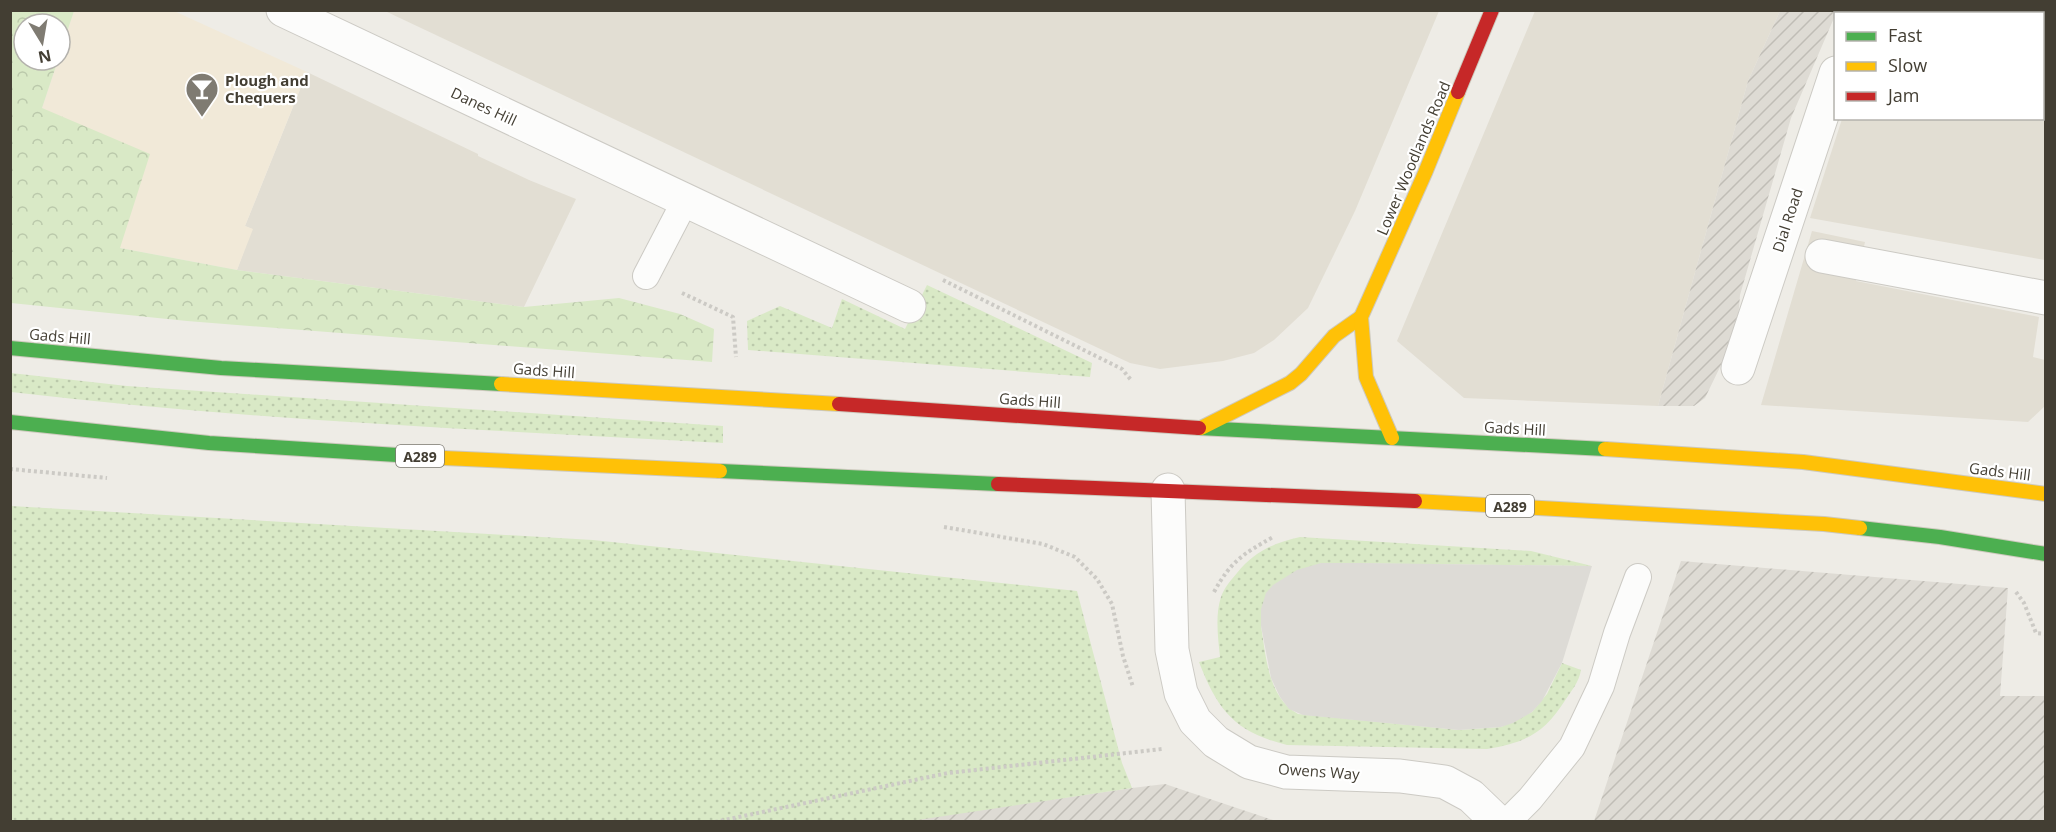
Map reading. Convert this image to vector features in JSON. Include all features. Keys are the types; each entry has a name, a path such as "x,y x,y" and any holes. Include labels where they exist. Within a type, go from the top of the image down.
{"main road":[{"name":"Lower Woodlands Road","path":"1392,438 1366,377 1361,317 1425,173 1492,10"},
{"path":"1201,428 1290,382 1301,374 1334,336 1361,317"},
{"name":"Gads Hill","path":"10,348 221,368 1803,462 2046,494"},
{"name":"A289","path":"10,422 209,443 528,463 1335,496 1824,525 1940,537 2046,554"}],"street":[{"name":"Danes Hill","path":"283,10 909,306"},
{"name":"Dial Road","path":"1738,368 1834,79"},
{"path":"1822,256 2046,298"},
{"name":"Owens Way","path":"1168,490 1172,650 1181,693 1195,721 1216,742 1249,762 1286,772 1400,776 1445,782 1471,796 1498,822"}],"lane":[{"path":"646,276 685,201"},
{"path":"1507,822 1530,799 1572,747 1601,686 1617,633 1638,577"}],"path":[{"path":"646,276 733,316 737,361"},
{"path":"941,279 1122,369 1136,387"},
{"path":"943,527 1043,544 1076,557 1097,579 1112,604"},
{"path":"1213,603 1214,592 1225,572 1244,554 1280,533"},
{"path":"2036,633 2046,634"},
{"path":"715,822 948,773 1162,748"}],"shaded area":[{"path":"1439,10 1355,211 1308,308 1274,340 1254,353 1223,361 1160,369 1130,363 385,11"},
{"path":"74,11 174,11 307,72 245,226 253,229 237,270 120,248 42,108 54,72 72,72 72,17"},
{"path":"1535,11 1780,11 1748,81 1658,406 1464,398 1397,341"},
{"path":"1780,11 1837,11 1834,12 1834,18 1791,118 1740,295 1737,332 1705,398 1694,406 1658,406 1748,81"},
{"path":"2044,35 2046,36 2045,260 1810,218 1842,120 2044,120"},
{"path":"307,72 478,156 576,199 524,307 237,270 252,229 245,226"},
{"path":"1812,231 1865,242 1856,281 2039,317 2033,357 2045,360 2045,406 2028,422 1761,405"},
{"path":"1681,561 2008,588 2000,696 2045,696 2045,821 1594,821"},
{"path":"1321,563 1592,566 1562,663 1542,701 1532,712 1513,723 1501,727 1459,730 1303,715 1289,709 1271,678 1261,626 1261,609 1266,593 1273,585 1297,570"},
{"path":"1165,784 1276,821 904,821 1132,788"}],"green space":[{"path":"10,11 74,11 72,17 72,12 12,12 12,72 54,72 42,108 150,154 120,248 237,270 524,307 619,298 680,314 714,329 712,362 187,321 11,303"},
{"path":"927,285 1092,363 1090,377 748,350 747,321 780,306 832,328 842,299 905,329"},
{"path":"11,373 127,386 723,426 723,443 366,423 100,402 11,392"},
{"path":"11,506 593,540 1077,591 1122,763 1132,788 904,822 11,821"},
{"path":"1300,537 1531,551 1592,566 1321,563 1261,626 1267,663 1274,687 1288,707 1298,714 1459,730 1501,727 1532,712 1547,694 1562,663 1581,670 1577,682 1558,711 1542,728 1513,743 1487,749 1287,745 1254,733 1241,726 1221,706 1199,662 1220,657 1219,604 1232,578 1250,559 1265,549"}],"traffic: fast":[{"path":"10,348 221,368 501,384"},
{"path":"10,422 209,443 444,458"},
{"path":"1199,428 1605,449"},
{"path":"720,471 998,484"},
{"path":"1860,528 1940,537 2046,554"}],"traffic: slow":[{"path":"1392,438 1366,377 1361,317 1458,92"},
{"path":"1201,428 1290,383 1301,374 1334,336 1361,317"},
{"path":"501,384 839,404"},
{"path":"1605,449 1803,462 2046,494"},
{"path":"444,458 720,471"},
{"path":"1415,501 1824,524 1860,528"}],"traffic: jam":[{"path":"1458,92 1492,10"},
{"path":"839,404 1199,428"},
{"path":"998,484 1415,501"}],"place":[{"name":"Plough and Chequers","path":"202,118"}]}
